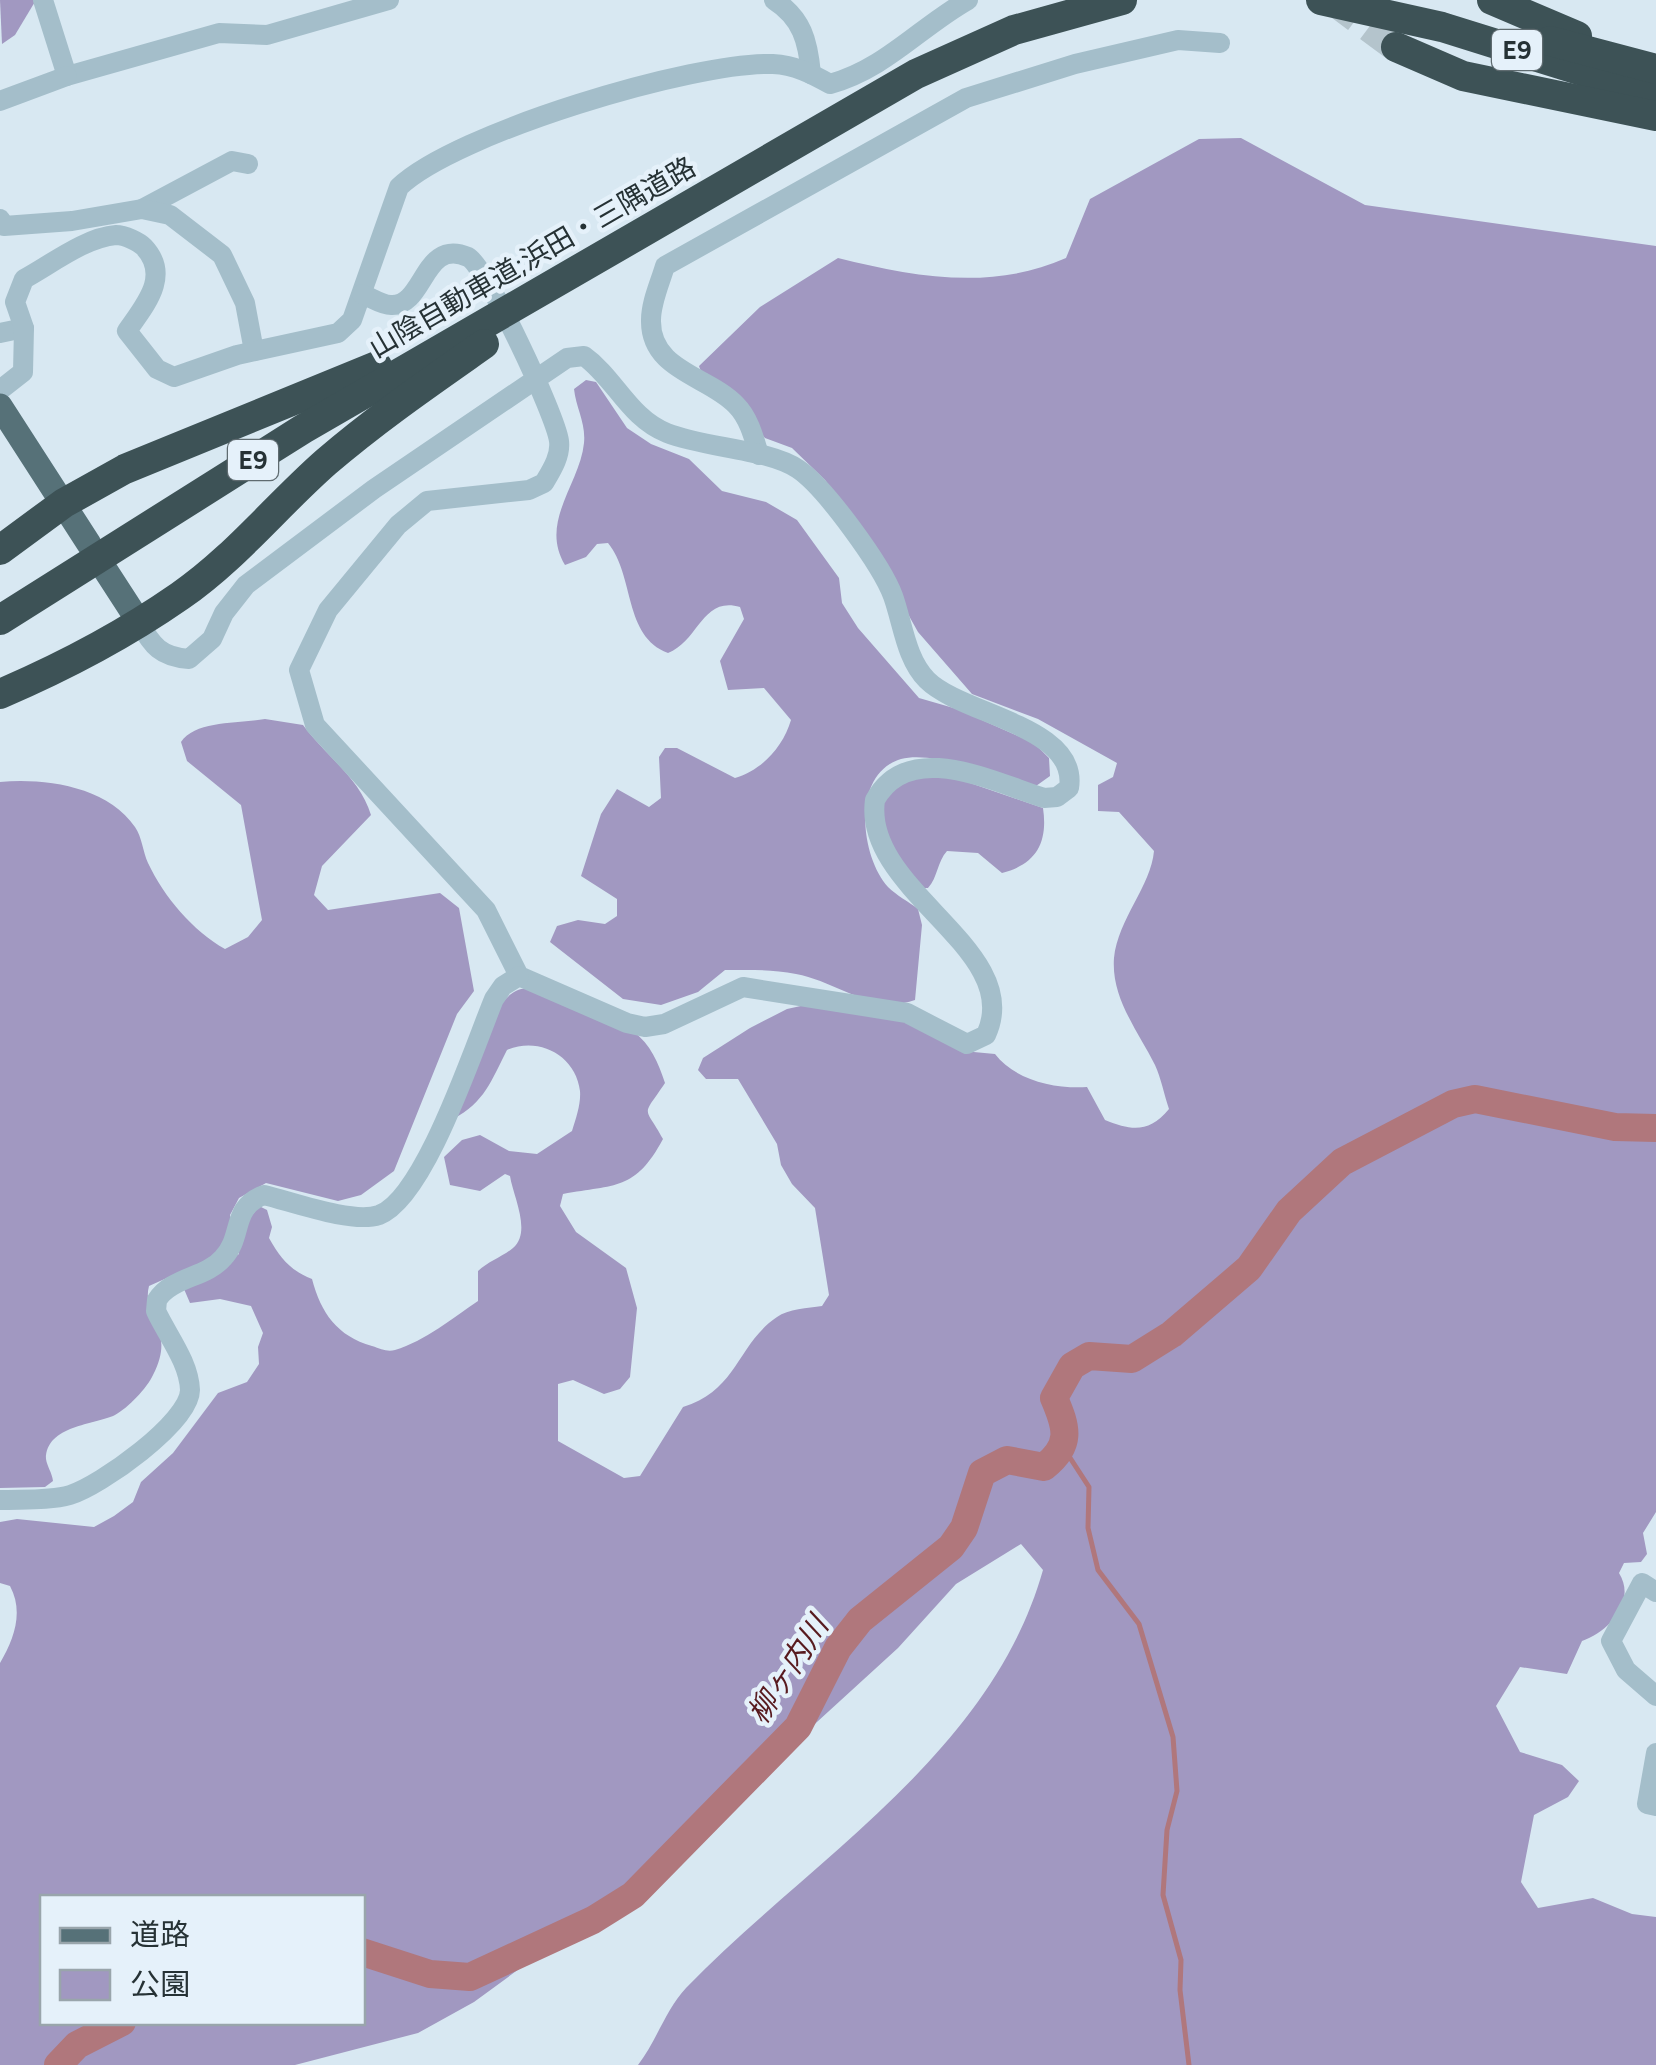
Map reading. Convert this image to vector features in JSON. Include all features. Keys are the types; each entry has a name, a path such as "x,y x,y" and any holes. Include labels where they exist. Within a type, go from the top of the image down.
{"highway":[{"name":"山陰自動車道;浜田・三隅道路","path":"0,620 168,510 680,208 965,50 1064,14 1122,0"},
{"name":"E9","path":"1321,0 1388,5 1656,68"},
{"path":"1492,0 1656,68"},
{"name":"E9","path":"1388,5 1656,94"},
{"path":"1396,47 1462,76 1656,116"},
{"path":"0,694 139,622 227,559 324,464 387,412 680,208"},
{"path":"0,550 64,504 142,462 362,374 446,329 510,308"}],"main road":[{"path":"0,406 89,544"},
{"path":"104,568 139,622"}],"street":[{"path":"44,0 67,76"},
{"path":"0,101 67,76 219,33 267,35 390,0"},
{"path":"774,0 799,22 808,46 811,74"},
{"path":"0,390 23,372 24,328 15,302 24,279 96,241 119,234 142,244 153,260 157,279 152,296 127,330 156,369 174,377 254,351 338,333 352,320 399,187 497,131 546,113 738,65 793,66 830,84 878,66 968,0"},
{"path":"758,455 738,406 712,386 683,375 663,354 650,327 650,314 664,266 966,98 1075,64 1178,40 1220,43"},
{"path":"142,209 232,161 248,164"},
{"path":"0,219 4,226 30,226 142,209 170,214 222,255 246,303 254,351"},
{"path":"139,622 152,646 170,657 189,658 212,639 224,612 246,585 531,370 584,356 642,418 663,432 796,467 831,500 884,576 910,652 926,679 942,691 1040,737 1058,752 1072,774 1064,793 1044,798 950,768 910,770 893,779 875,800 874,830 882,849 900,876 964,945 988,985 992,1021 986,1034 967,1044 906,1013 743,987 705,1007 645,1027 627,1024 519,976 486,910 316,725 299,670 328,610 398,525 427,501 529,490 544,483 560,444 551,410 531,370 484,274 469,258 452,254 424,270 416,290 402,302 390,306 362,294"},
{"path":"0,332 24,328"},
{"path":"0,1500 71,1495 158,1437 181,1416 190,1392 188,1374 156,1311 157,1300 172,1286 223,1260 238,1215 250,1202 264,1195 357,1218 378,1215 402,1200 423,1166 494,998 502,986 519,976"},
{"path":"1656,1592 1642,1583 1612,1641 1626,1670 1656,1696"},
{"path":"1656,1753 1647,1804 1656,1806"}],"green space":[{"path":"0,0 36,0 15,35 2,44"},
{"path":"1241,138 1365,205 1656,246 1656,1512 1643,1533 1647,1554 1641,1562 1624,1563 1619,1573 1624,1595 1610,1623 1582,1641 1567,1674 1520,1667 1496,1706 1520,1752 1562,1765 1579,1781 1568,1797 1534,1815 1521,1882 1538,1908 1593,1898 1632,1914 1656,1917 1656,2065 638,2065 686,1988 892,1799 940,1749 983,1695 1018,1635 1043,1570 1021,1544 956,1584 898,1648 771,1764 586,1920 474,2002 418,2033 295,2065 0,2065 0,1663 17,1615 10,1586 0,1583 0,1522 17,1519 94,1527 114,1516 133,1502 141,1482 173,1453 218,1393 247,1382 259,1364 258,1347 263,1333 251,1306 220,1299 190,1303 184,1289 239,1254 239,1233 259,1206 267,1210 272,1227 269,1238 278,1252 292,1268 312,1279 332,1322 360,1342 395,1350 428,1335 478,1301 478,1271 513,1248 521,1233 520,1214 510,1176 505,1174 480,1191 450,1185 444,1157 462,1140 480,1135 509,1151 537,1154 572,1131 580,1101 577,1078 563,1059 543,1047 519,1046 507,1050 480,1098 453,1119 486,1029 506,998 518,990 542,991 611,1018 645,1042 665,1083 648,1111 663,1139 643,1168 611,1186 563,1194 560,1206 576,1232 626,1268 637,1308 630,1377 620,1389 604,1394 573,1380 558,1384 558,1441 624,1478 640,1476 683,1407 715,1390 764,1328 787,1312 822,1306 829,1295 815,1208 792,1184 781,1165 777,1144 738,1079 706,1079 698,1070 703,1058 787,1009 819,1002 903,1017 963,1051 995,1054 1013,1070 1036,1081 1087,1087 1105,1120 1115,1124 1140,1128 1169,1109 1155,1065 1121,1000 1114,973 1117,944 1147,877 1154,851 1119,812 1098,811 1098,785 1113,777 1117,763 1038,719 972,694 918,632 862,532 825,480 792,448 765,438 718,382 703,377 699,366 760,307 838,258 895,271 981,278 1010,275 1066,258 1090,199 1199,139"},
{"path":"586,380 596,382 627,428 651,444 689,459 722,491 766,502 797,520 839,578 842,603 858,628 919,698 957,709 1034,743 1049,758 1050,776 1036,786 949,761 915,757 885,768 874,781 865,817 871,856 888,887 918,909 922,925 915,1000 884,1003 796,974 752,970 725,970 698,992 661,1005 623,999 550,942 557,926 578,920 605,924 617,916 617,899 581,876 601,814 617,789 649,807 661,798 659,757 665,748 677,748 735,778 770,756 791,720 764,688 728,690 720,661 744,619 740,607 717,608 668,653 643,633 608,543 597,544 586,557 565,565 556,534 584,443 574,389"},
{"path":"265,719 303,725 350,778 371,815 322,866 314,895 328,910 440,893 459,908 474,991 457,1014 394,1171 361,1195 338,1201 266,1183 239,1198 230,1215 233,1229 225,1252 149,1286 148,1297 161,1346 153,1375 142,1392 115,1415 73,1428 54,1439 46,1459 53,1481 45,1487 0,1488 0,782 74,788 123,813 135,827 148,863 171,900 202,933 225,949 248,937 262,920 241,805 187,761 181,742 207,726"},
{"path":"944,774 1043,808 1044,831 1032,857 1002,873 978,853 947,851 931,884 920,888 891,856 879,806 901,780"}],"waterway":[{"name":"柳ヶ内川","path":"365,1953 430,1974 470,1977 593,1920 633,1895 798,1727 838,1648 860,1620 951,1547 964,1528 982,1473 1007,1460 1044,1467 1053,1459 1064,1436 1054,1398 1072,1366 1089,1356 1132,1359 1172,1334 1249,1268 1289,1211 1342,1162 1453,1104 1475,1099 1615,1127 1656,1128"},
{"path":"1063,1447 1089,1487 1088,1528 1098,1570 1139,1624 1173,1737 1177,1791 1167,1830 1163,1895 1181,1960 1180,1990 1189,2065"},
{"name":"柳ヶ内川","path":"58,2065 77,2045 116,2025"}],"tunnel":[{"path":"1333,0 1396,47"}]}
